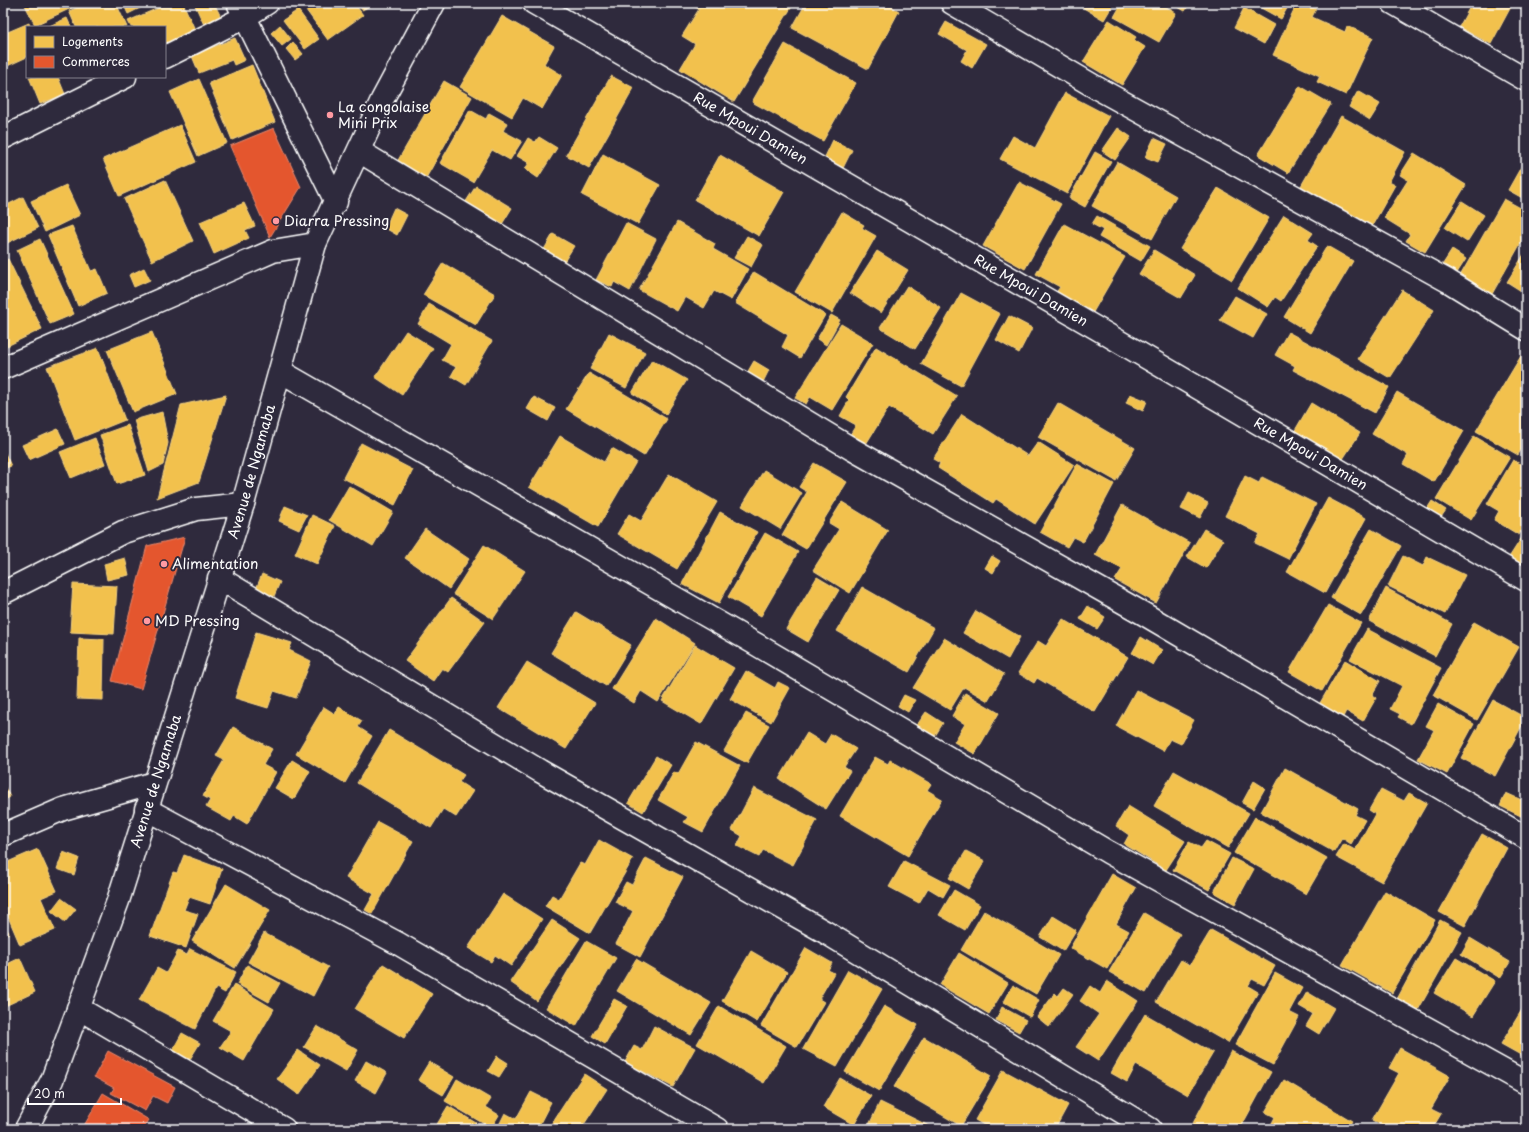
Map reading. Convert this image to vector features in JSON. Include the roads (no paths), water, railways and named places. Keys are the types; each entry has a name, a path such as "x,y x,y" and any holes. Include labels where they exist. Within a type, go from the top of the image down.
{"street":[{"path":"166,56 242,10 267,3"},
{"name":"Avenue de Ngamaba","path":"26,1129 52,1080 118,901 243,504 315,244 336,202 382,100 434,3"},
{"name":"Rue Mpoui Damien","path":"534,3 1096,328 1526,580"},
{"path":"952,3 1097,88 1448,281 1526,328"},
{"path":"1393,3 1526,80"},
{"path":"242,10 336,202"},
{"path":"3,138 123,78"},
{"path":"359,151 852,449 1144,614 1526,838"},
{"path":"3,368 273,251 315,244"},
{"path":"280,371 747,639 1108,852 1526,1083"},
{"path":"3,593 122,532 196,509 243,504"},
{"path":"219,578 540,771 825,932 1150,1129"},
{"path":"3,834 64,809 154,783"},
{"path":"146,809 399,944 717,1129"},
{"path":"78,1008 284,1129"}],"place":[{"name":"La congolaise Mini Prix","path":"330,115"},
{"name":"Diarra Pressing","path":"276,221"},
{"name":"Alimentation","path":"164,564"},
{"name":"MD Pressing","path":"147,621"}]}
